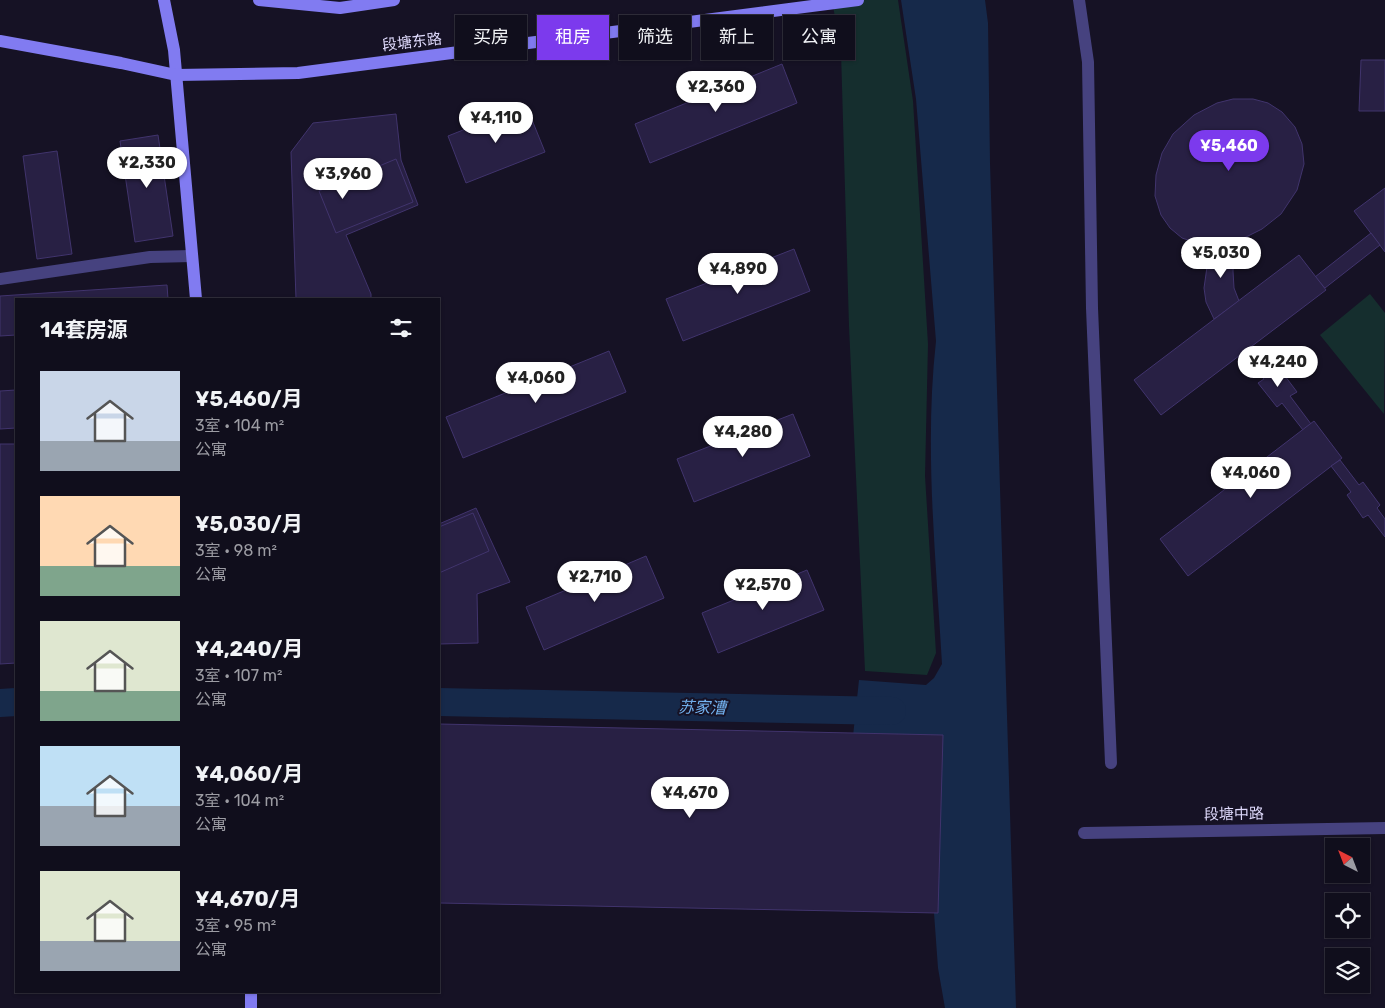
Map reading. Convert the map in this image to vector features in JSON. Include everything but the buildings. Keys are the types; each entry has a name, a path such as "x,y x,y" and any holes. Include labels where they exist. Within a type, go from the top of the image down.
{"main road":[{"path":"164,0 174,50 196,298"},
{"path":"259,0 340,8 394,0"},
{"name":"段塘东路","path":"0,41 121,62 176,75 298,73 858,0"},
{"path":"250,993 251,1008"}],"street":[{"path":"1079,0 1088,62 1092,308 1111,763"},
{"path":"0,279 150,257 192,256"},
{"name":"段塘中路","path":"1084,833 1385,828"}],"green space":[{"path":"832,0 898,0 913,101 928,344 925,476 936,653 927,675 865,671 849,326 841,60 855,60 855,15 835,15"},
{"path":"1370,294 1385,313 1384,414 1320,335"}],"water":[{"path":"901,0 985,0 988,23 990,163 1016,1008 945,1008 938,968 929,844 853,736 859,680 926,685 934,678 942,664 931,462 931,422 936,341 916,99"}],"waterway":[{"name":"苏家漕","path":"0,703 15,702"},
{"name":"苏家漕","path":"440,702 892,711"}]}
